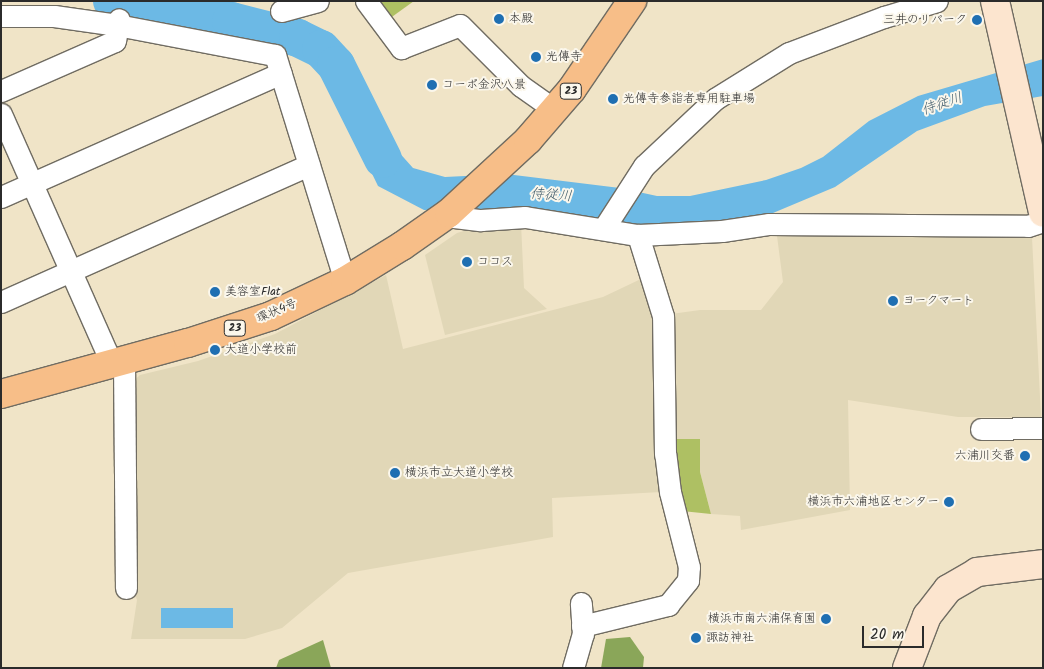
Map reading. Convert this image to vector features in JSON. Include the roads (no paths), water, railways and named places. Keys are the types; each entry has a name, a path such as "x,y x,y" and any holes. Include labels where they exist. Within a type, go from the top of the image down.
{"main road":[{"name":"23","path":"448,215 498,172 555,110 605,43 632,1"},
{"path":"995,1 1012,65 1043,213"},
{"name":"環状4号","path":"1,394 118,363 271,316 345,281 448,215"},
{"path":"907,668 927,616 948,589 977,572 1043,564"}],"street":[{"path":"281,11 318,1"},
{"path":"366,1 401,48 460,25 521,86 555,110"},
{"path":"606,226 629,186 660,148 715,99 789,53 882,9 937,1"},
{"path":"1,16 54,16 118,22 275,55 345,281"},
{"path":"1,91 115,41 118,22"},
{"path":"1,197 281,74"},
{"path":"1,114 71,271 118,363 126,588"},
{"path":"1,302 309,165"},
{"path":"448,215 481,220 525,217 606,226 638,235 722,231 769,224 1028,226 1043,221"},
{"path":"582,626 668,605 688,580 689,567 670,492 665,454 663,316 638,235"},
{"path":"981,429 1043,428"},
{"path":"573,668 583,634 581,603"}],"water":[{"path":"1043,59 1043,96 985,106 917,131 835,187 773,213 683,229 494,213 484,209 424,210 378,186 346,120 377,107 396,149 413,168 445,177 505,174 620,188 657,196 690,196 766,180 801,168 823,157 869,121 918,96"},
{"path":"161,608 233,608 233,628 161,628"}],"waterway":[{"name":"侍従川","path":"112,1 231,21 298,38 321,49 336,65 383,159"}],"place":[{"name":"本殿","path":"499,19"},
{"name":"三井のリパーク","path":"977,20"},
{"name":"光傳寺","path":"536,57"},
{"name":"コーポ金沢八景","path":"432,85"},
{"name":"光傳寺参詣者専用駐車場","path":"613,99"},
{"name":"ココス","path":"467,262"},
{"name":"美容室Flat","path":"215,292"},
{"name":"ヨークマート","path":"893,301"},
{"name":"大道小学校前","path":"215,350"},
{"name":"六浦川交番","path":"1025,456"},
{"name":"横浜市立大道小学校","path":"395,473"},
{"name":"横浜市六浦地区センター","path":"949,502"},
{"name":"横浜市南六浦保育園","path":"826,619"},
{"name":"諏訪神社","path":"696,638"}]}
